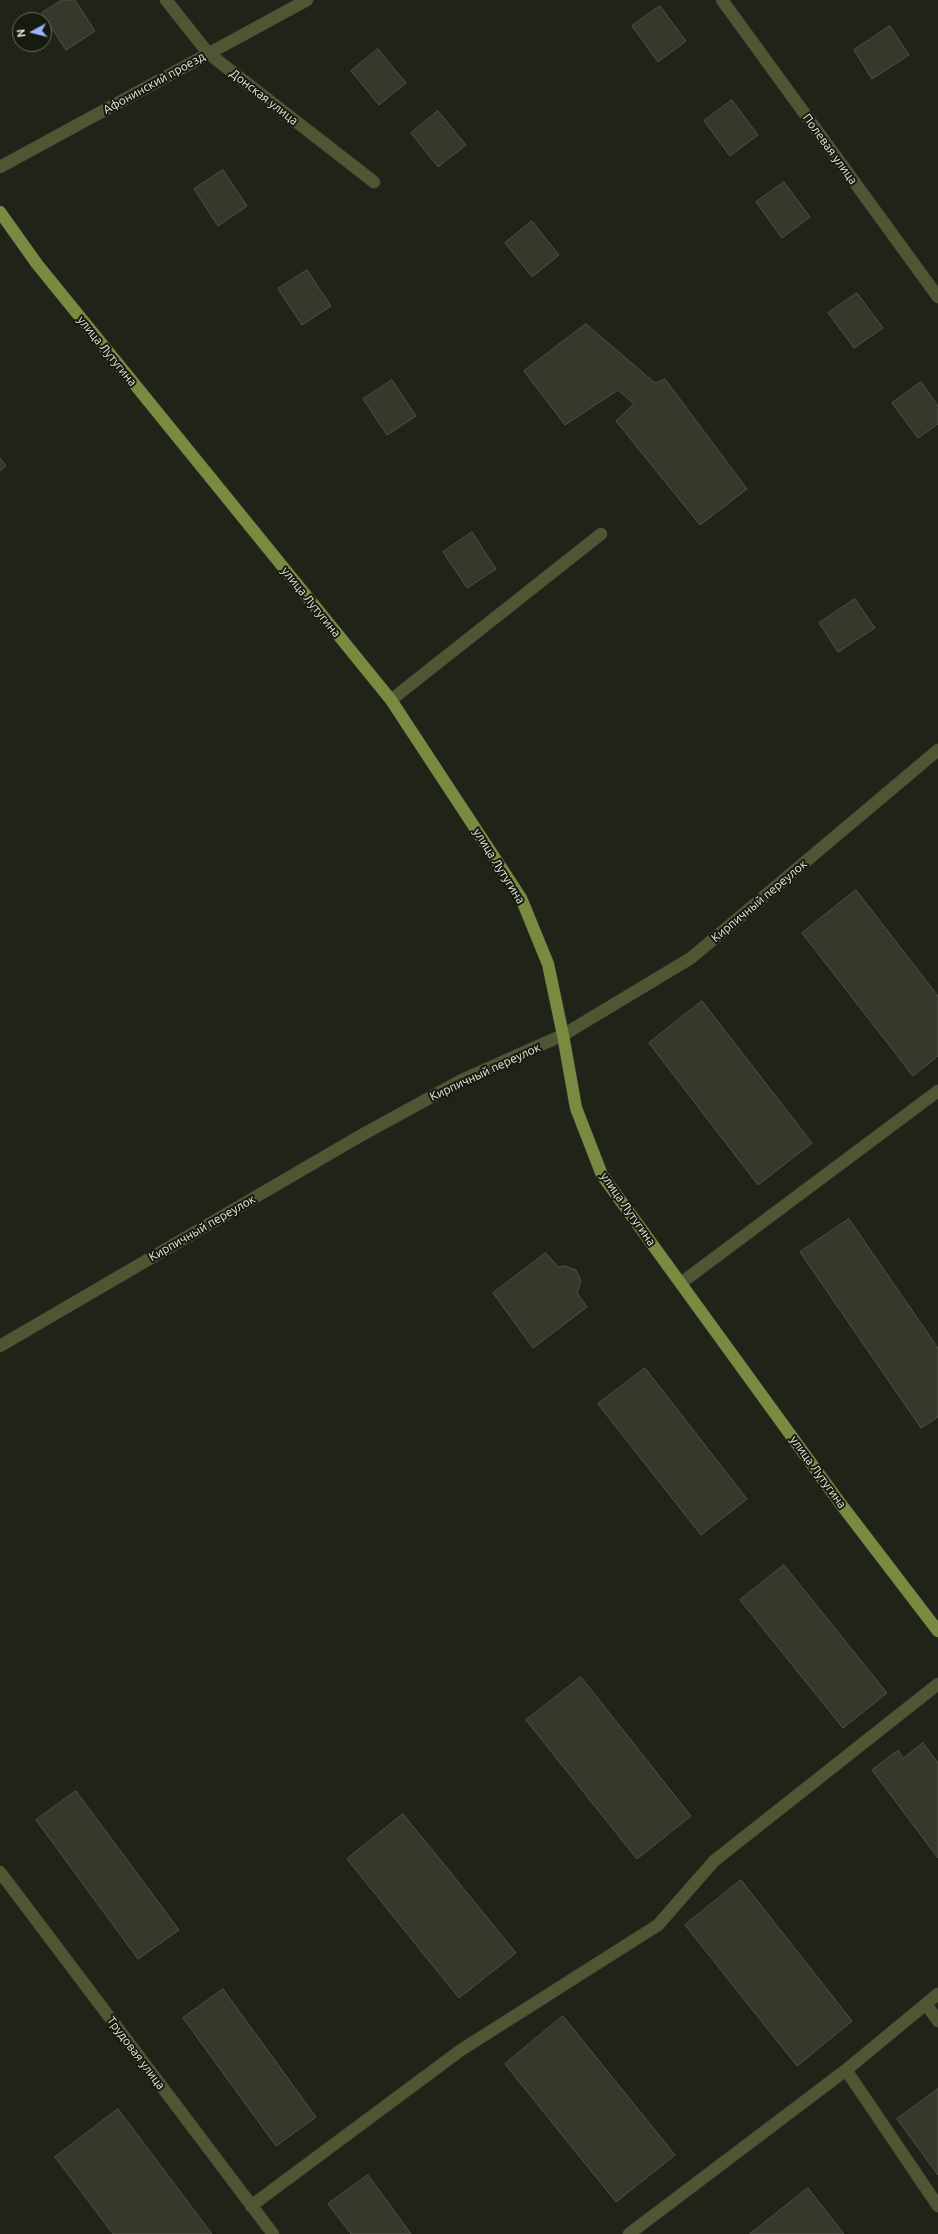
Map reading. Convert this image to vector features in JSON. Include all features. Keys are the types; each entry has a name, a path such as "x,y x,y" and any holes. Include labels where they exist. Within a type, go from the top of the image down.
{"main road":[{"name":"улица Лутугина","path":"0,212 36,264 391,700 521,898 548,964 564,1035 576,1108 602,1175 840,1503 938,1631"}],"street":[{"name":"Донская улица","path":"166,0 208,53 374,182"},
{"name":"Афонинский проезд","path":"0,167 307,0"},
{"name":"Полевая улица","path":"722,0 938,297"},
{"path":"391,700 601,534"},
{"name":"Кирпичный переулок","path":"0,1346 360,1136 462,1080 564,1035 691,958 938,750"},
{"path":"681,1283 938,1091"},
{"path":"251,2206 462,2050 658,1925 714,1861 938,1684"},
{"name":"Трудовая улица","path":"0,1872 272,2234"},
{"path":"630,2234 846,2070 938,1994"},
{"path":"926,2004 938,2021"},
{"path":"846,2070 938,2206"}],"building":[{"path":"62,0 75,0 95,31 66,50 52,28 52,12 44,12"},
{"path":"660,6 686,41 658,62 632,26"},
{"path":"890,26 909,55 872,79 854,50"},
{"path":"378,49 406,83 379,105 351,71"},
{"path":"732,100 758,135 730,156 704,121"},
{"path":"438,111 466,145 438,167 411,133"},
{"path":"223,170 247,206 218,226 194,189"},
{"path":"784,182 810,217 782,238 756,202"},
{"path":"532,221 559,255 532,277 505,243"},
{"path":"307,270 331,306 302,325 278,289"},
{"path":"857,293 883,328 854,348 828,313"},
{"path":"586,324 655,383 665,379 747,489 700,525 616,421 634,404 618,390 565,425 524,371"},
{"path":"392,380 416,416 387,435 363,399"},
{"path":"921,382 938,406 938,424 918,438 892,403"},
{"path":"0,458 6,466 0,471"},
{"path":"472,532 496,569 467,588 443,552"},
{"path":"855,599 875,628 838,652 819,623"},
{"path":"856,890 938,996 938,1056 913,1076 802,933"},
{"path":"702,1001 812,1143 758,1185 649,1043"},
{"path":"849,1219 938,1348 938,1417 921,1428 800,1252"},
{"path":"546,1253 558,1267 564,1266 576,1270 581,1281 577,1293 587,1307 533,1348 493,1293"},
{"path":"645,1368 747,1499 701,1535 598,1404"},
{"path":"784,1565 887,1693 843,1728 740,1600"},
{"path":"581,1677 691,1816 637,1859 526,1720"},
{"path":"923,1743 938,1763 938,1858 872,1770 898,1750 903,1758"},
{"path":"76,1791 179,1930 138,1959 36,1820"},
{"path":"403,1814 516,1953 459,1998 347,1859"},
{"path":"741,1880 852,2021 797,2066 685,1925"},
{"path":"223,1989 316,2117 276,2146 183,2018"},
{"path":"563,2016 675,2155 616,2202 505,2064"},
{"path":"938,2089 938,2175 897,2119"},
{"path":"118,2109 212,2234 113,2234 55,2157"},
{"path":"368,2175 411,2234 351,2234 328,2204"},
{"path":"808,2188 844,2234 750,2234"}]}
